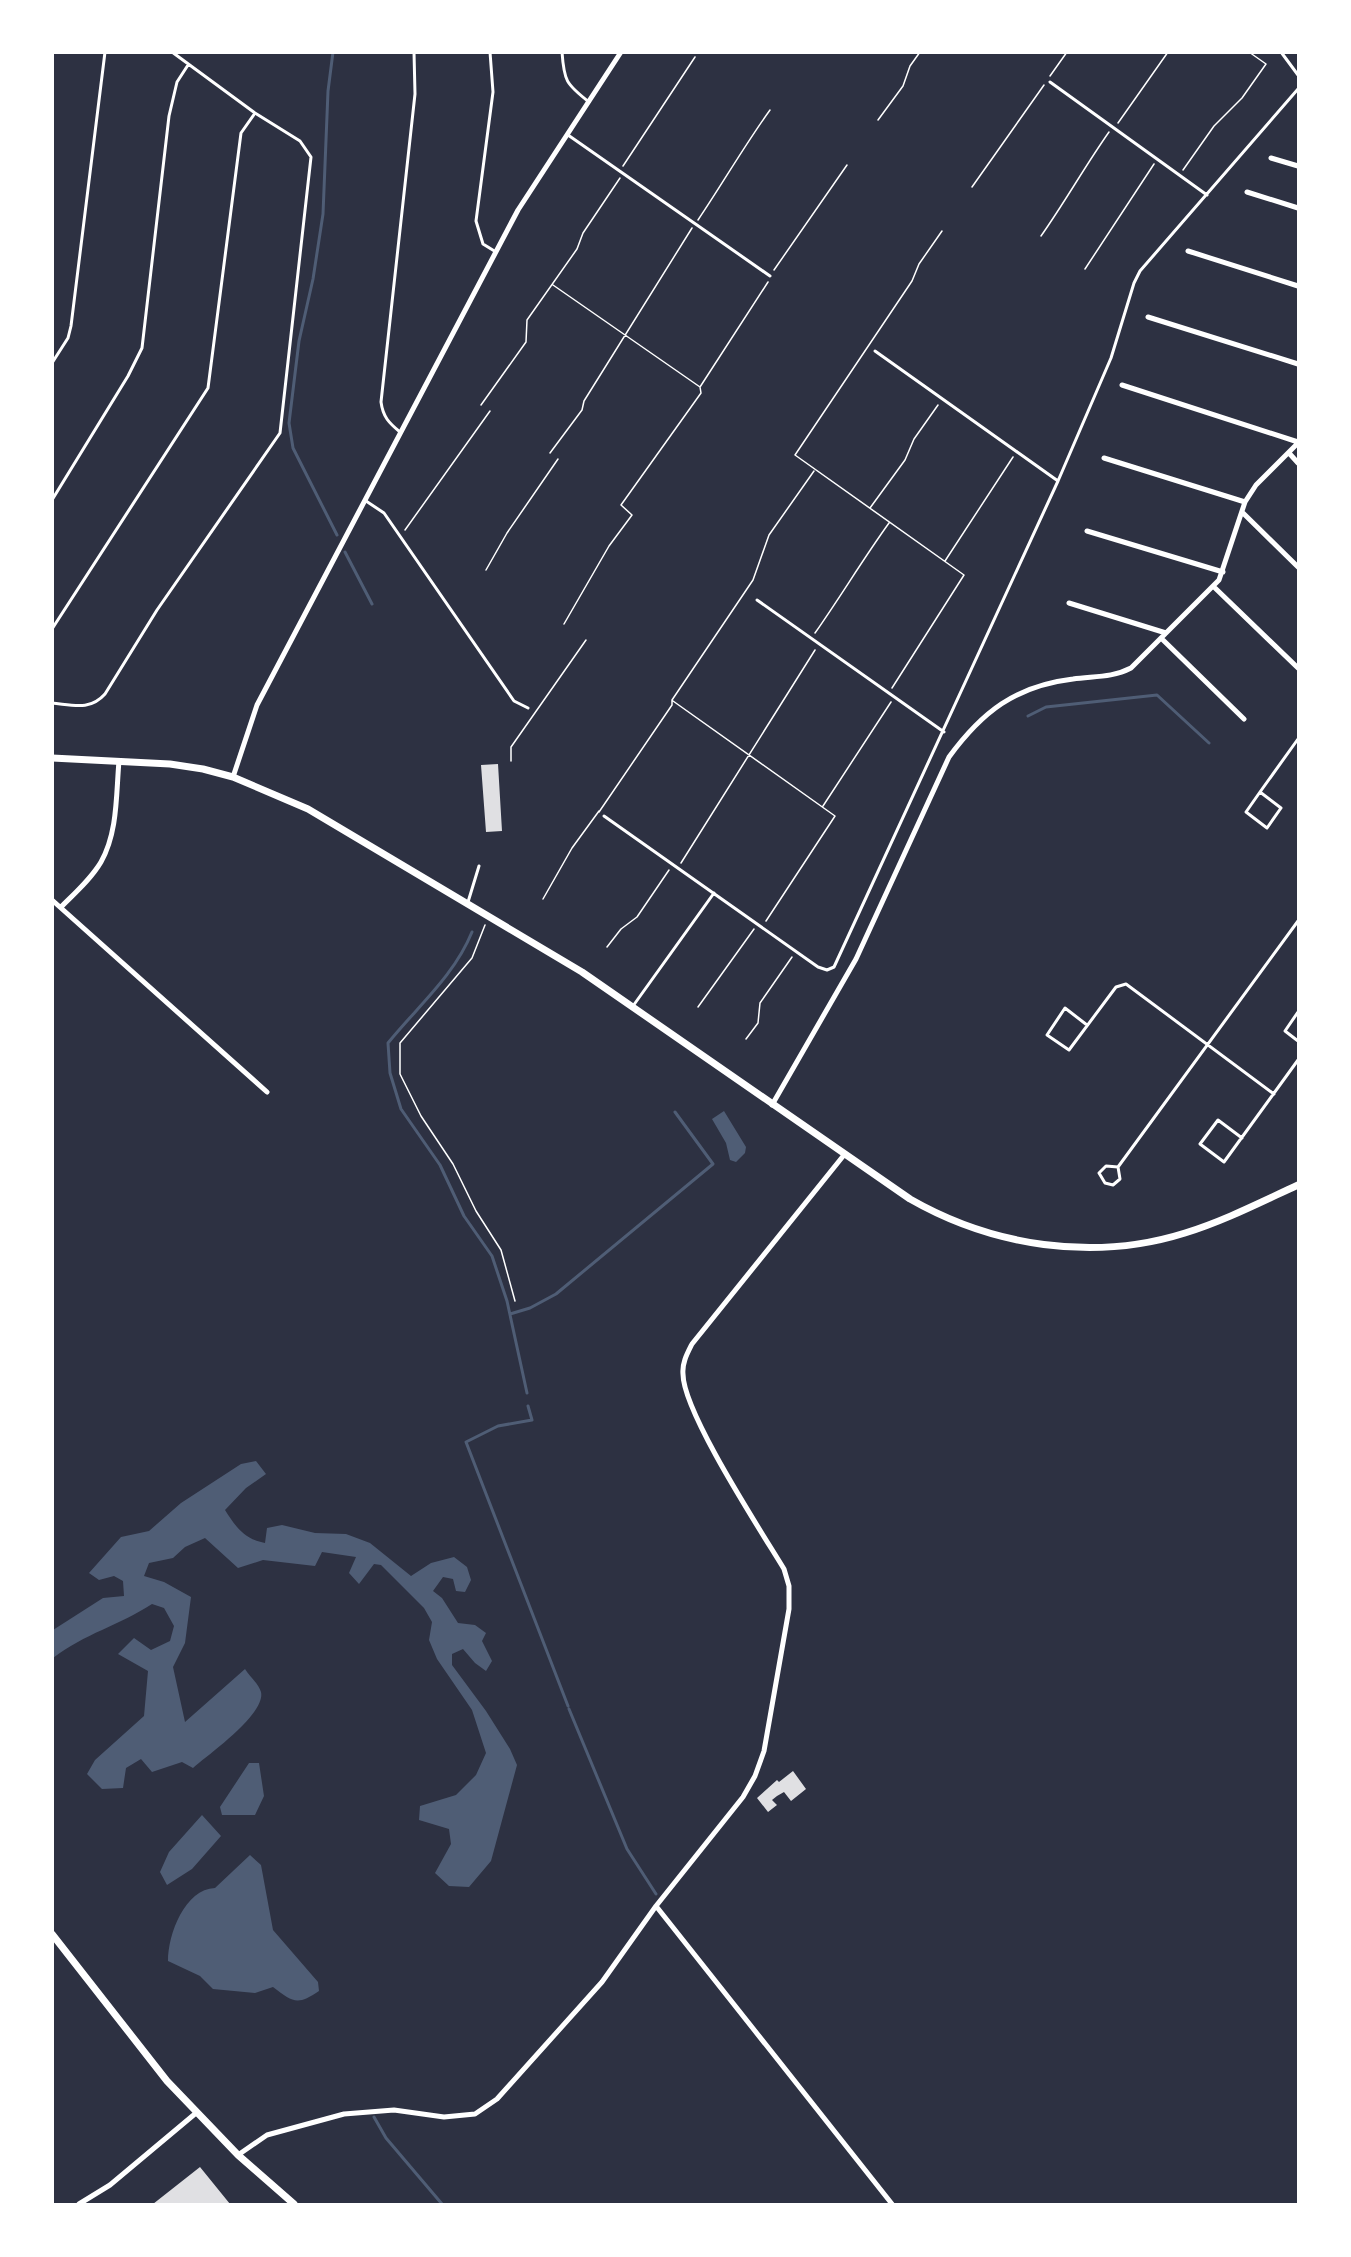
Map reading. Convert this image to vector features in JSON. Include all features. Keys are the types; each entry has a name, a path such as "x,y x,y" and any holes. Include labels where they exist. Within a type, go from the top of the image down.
{"street":[{"path":"233,777 257,705 518,210 621,52"},
{"path":"1271,158 1299,166"},
{"path":"1247,192 1299,208"},
{"path":"1188,251 1299,286"},
{"path":"1148,317 1299,364"},
{"path":"772,1105 856,959 949,757 970,729 992,709 1020,693 1049,682 1117,675 1131,668 1214,587 1223,572 1245,502 1256,485 1299,443 1122,385"},
{"path":"1289,453 1299,463"},
{"path":"1104,458 1245,502"},
{"path":"1242,512 1299,567"},
{"path":"1087,531 1223,572"},
{"path":"1214,587 1298,668"},
{"path":"1069,603 1164,636 1244,720"},
{"path":"52,758 170,764 233,777 308,809 489,916 633,1006 844,1155 938,1215 999,1237 1072,1248 1143,1243 1213,1224 1299,1185"},
{"path":"61,907 90,878 110,841 119,761"},
{"path":"52,900 267,1092"},
{"path":"238,2155 267,2135 367,2110 394,2110 444,2117 475,2114 497,2098 590,1995 656,1906 743,1797 755,1776 764,1751 789,1609 789,1586 784,1569 701,1427 685,1392 682,1375 684,1360 692,1344 844,1155"},
{"path":"656,1906 892,2205"},
{"path":"52,1934 167,2081 238,2155 294,2205"},
{"path":"79,2205 117,2180 196,2112"}],"lane":[{"path":"52,363 68,338 71,326 105,52"},
{"path":"52,703 88,707 97,703 157,610 280,433 311,157 300,141 255,113 172,52"},
{"path":"400,432 388,422 382,412 381,402 415,94 414,52"},
{"path":"490,52 491,101 476,221 483,244 496,252"},
{"path":"562,52 564,77 570,88 589,102"},
{"path":"1281,52 1299,75"},
{"path":"52,500 128,376 141,348 169,116 177,82 188,65"},
{"path":"1050,82 1207,195"},
{"path":"604,816 818,967 827,970 834,967 1058,481 1111,358 1134,282 1140,272 1299,89"},
{"path":"52,629 208,388 241,133 255,113"},
{"path":"567,134 770,276"},
{"path":"875,351 1058,481"},
{"path":"364,500 384,513 514,701 528,708"},
{"path":"757,600 944,732"},
{"path":"1260,792 1281,808 1267,828 1246,812 1260,792 1299,739"},
{"path":"1294,746 1299,750"},
{"path":"468,904 479,866"},
{"path":"633,1006 714,893"},
{"path":"1118,1167 1106,1166 1099,1173 1105,1183 1113,1185 1120,1179 1118,1167 1299,921"},
{"path":"1087,1025 1065,1008 1047,1035 1069,1050 1116,987 1126,984 1274,1094"},
{"path":"1299,1012 1284,1031 1299,1041"},
{"path":"1242,1138 1218,1120 1200,1144 1224,1162 1242,1138 1299,1060"}],"path":[{"path":"878,120 903,86 910,66 920,52"},
{"path":"972,187 1067,52"},
{"path":"1041,236 1077,185 1084,168 1168,52"},
{"path":"1180,174 1214,126 1242,98 1266,64 1249,52"},
{"path":"481,405 526,342 527,320 577,249 582,233 695,57"},
{"path":"1084,269 1111,232 1118,215 1158,159"},
{"path":"889,692 964,575 795,455 912,281 919,264 942,231"},
{"path":"552,285 700,387 701,393 622,504 632,515 604,554 564,624"},
{"path":"550,453 582,410 584,400 626,336"},
{"path":"870,508 905,460 914,439 942,399"},
{"path":"401,535 415,519 490,411"},
{"path":"945,561 1017,452"},
{"path":"486,570 507,533 558,459"},
{"path":"543,899 563,868 572,848 672,705 672,700 753,580 769,535 814,470"},
{"path":"811,638 889,523"},
{"path":"745,592 757,600"},
{"path":"511,761 511,747 586,640"},
{"path":"677,867 702,832 714,807 746,762 748,753 819,644"},
{"path":"822,807 895,697"},
{"path":"672,700 835,816 761,927"},
{"path":"598,812 604,816"},
{"path":"608,947 621,929 637,917 673,864"},
{"path":"489,916 472,958 400,1043 400,1074 421,1116 453,1164 476,1211 501,1250 515,1301"},
{"path":"698,1006 757,925"},
{"path":"746,1039 758,1023 760,1003 796,952"}],"water":[{"path":"724,1111 746,1147 745,1153 736,1162 730,1160 726,1143 712,1119"},
{"path":"256,1461 266,1474 246,1488 225,1510 237,1527 251,1539 265,1543 267,1528 282,1525 315,1533 346,1534 370,1543 411,1576 431,1563 454,1557 467,1567 471,1580 465,1592 456,1591 453,1579 443,1577 433,1591 442,1598 458,1623 475,1625 486,1633 482,1641 492,1661 486,1671 475,1663 463,1649 452,1654 452,1665 486,1711 510,1749 517,1765 491,1861 469,1887 449,1886 435,1873 451,1844 449,1829 419,1820 420,1806 456,1795 476,1775 486,1753 472,1710 437,1659 429,1640 432,1622 424,1608 381,1565 374,1564 359,1584 349,1573 356,1557 322,1552 315,1566 263,1560 238,1568 205,1538 185,1547 173,1558 149,1563 144,1576 164,1582 191,1597 185,1643 173,1667 185,1722 245,1669 260,1689 260,1701 255,1711 235,1733 193,1768 182,1762 152,1772 141,1759 126,1768 123,1788 102,1789 87,1774 95,1760 144,1716 148,1671 118,1654 134,1638 151,1650 170,1641 174,1626 164,1608 152,1604 77,1642 53,1658 53,1630 103,1598 124,1596 123,1581 114,1576 99,1580 89,1573 121,1537 149,1531 181,1503 241,1464"},
{"path":"249,1763 259,1763 264,1796 255,1815 222,1815 220,1807"},
{"path":"202,1815 221,1836 192,1869 167,1885 160,1872 169,1852"},
{"path":"250,1855 261,1865 273,1930 318,1982 319,1991 305,1999 291,1999 273,1987 255,1993 213,1989 200,1976 168,1961 175,1926 187,1904 204,1890 215,1888"}],"building":[{"path":"498,764 502,831 486,832 481,765"},
{"path":"793,1771 806,1789 791,1801 784,1792 777,1796 772,1800 777,1805 768,1812 757,1798 777,1780 779,1782"},
{"path":"200,2167 230,2204 153,2204"}],"waterway":[{"path":"333,52 328,91 323,214 313,279 299,341 289,423 293,448 337,535"},
{"path":"345,552 372,604"},
{"path":"1028,716 1046,707 1157,695 1209,743"},
{"path":"472,932 456,963 388,1043 390,1073 401,1109 440,1165 464,1216 492,1256 507,1301 527,1393"},
{"path":"510,1314 530,1308 556,1294 713,1164 675,1112"},
{"path":"528,1406 532,1420 498,1426 466,1442 568,1706"},
{"path":"569,1709 627,1849 656,1894"},
{"path":"374,2117 386,2138 442,2204"}]}
